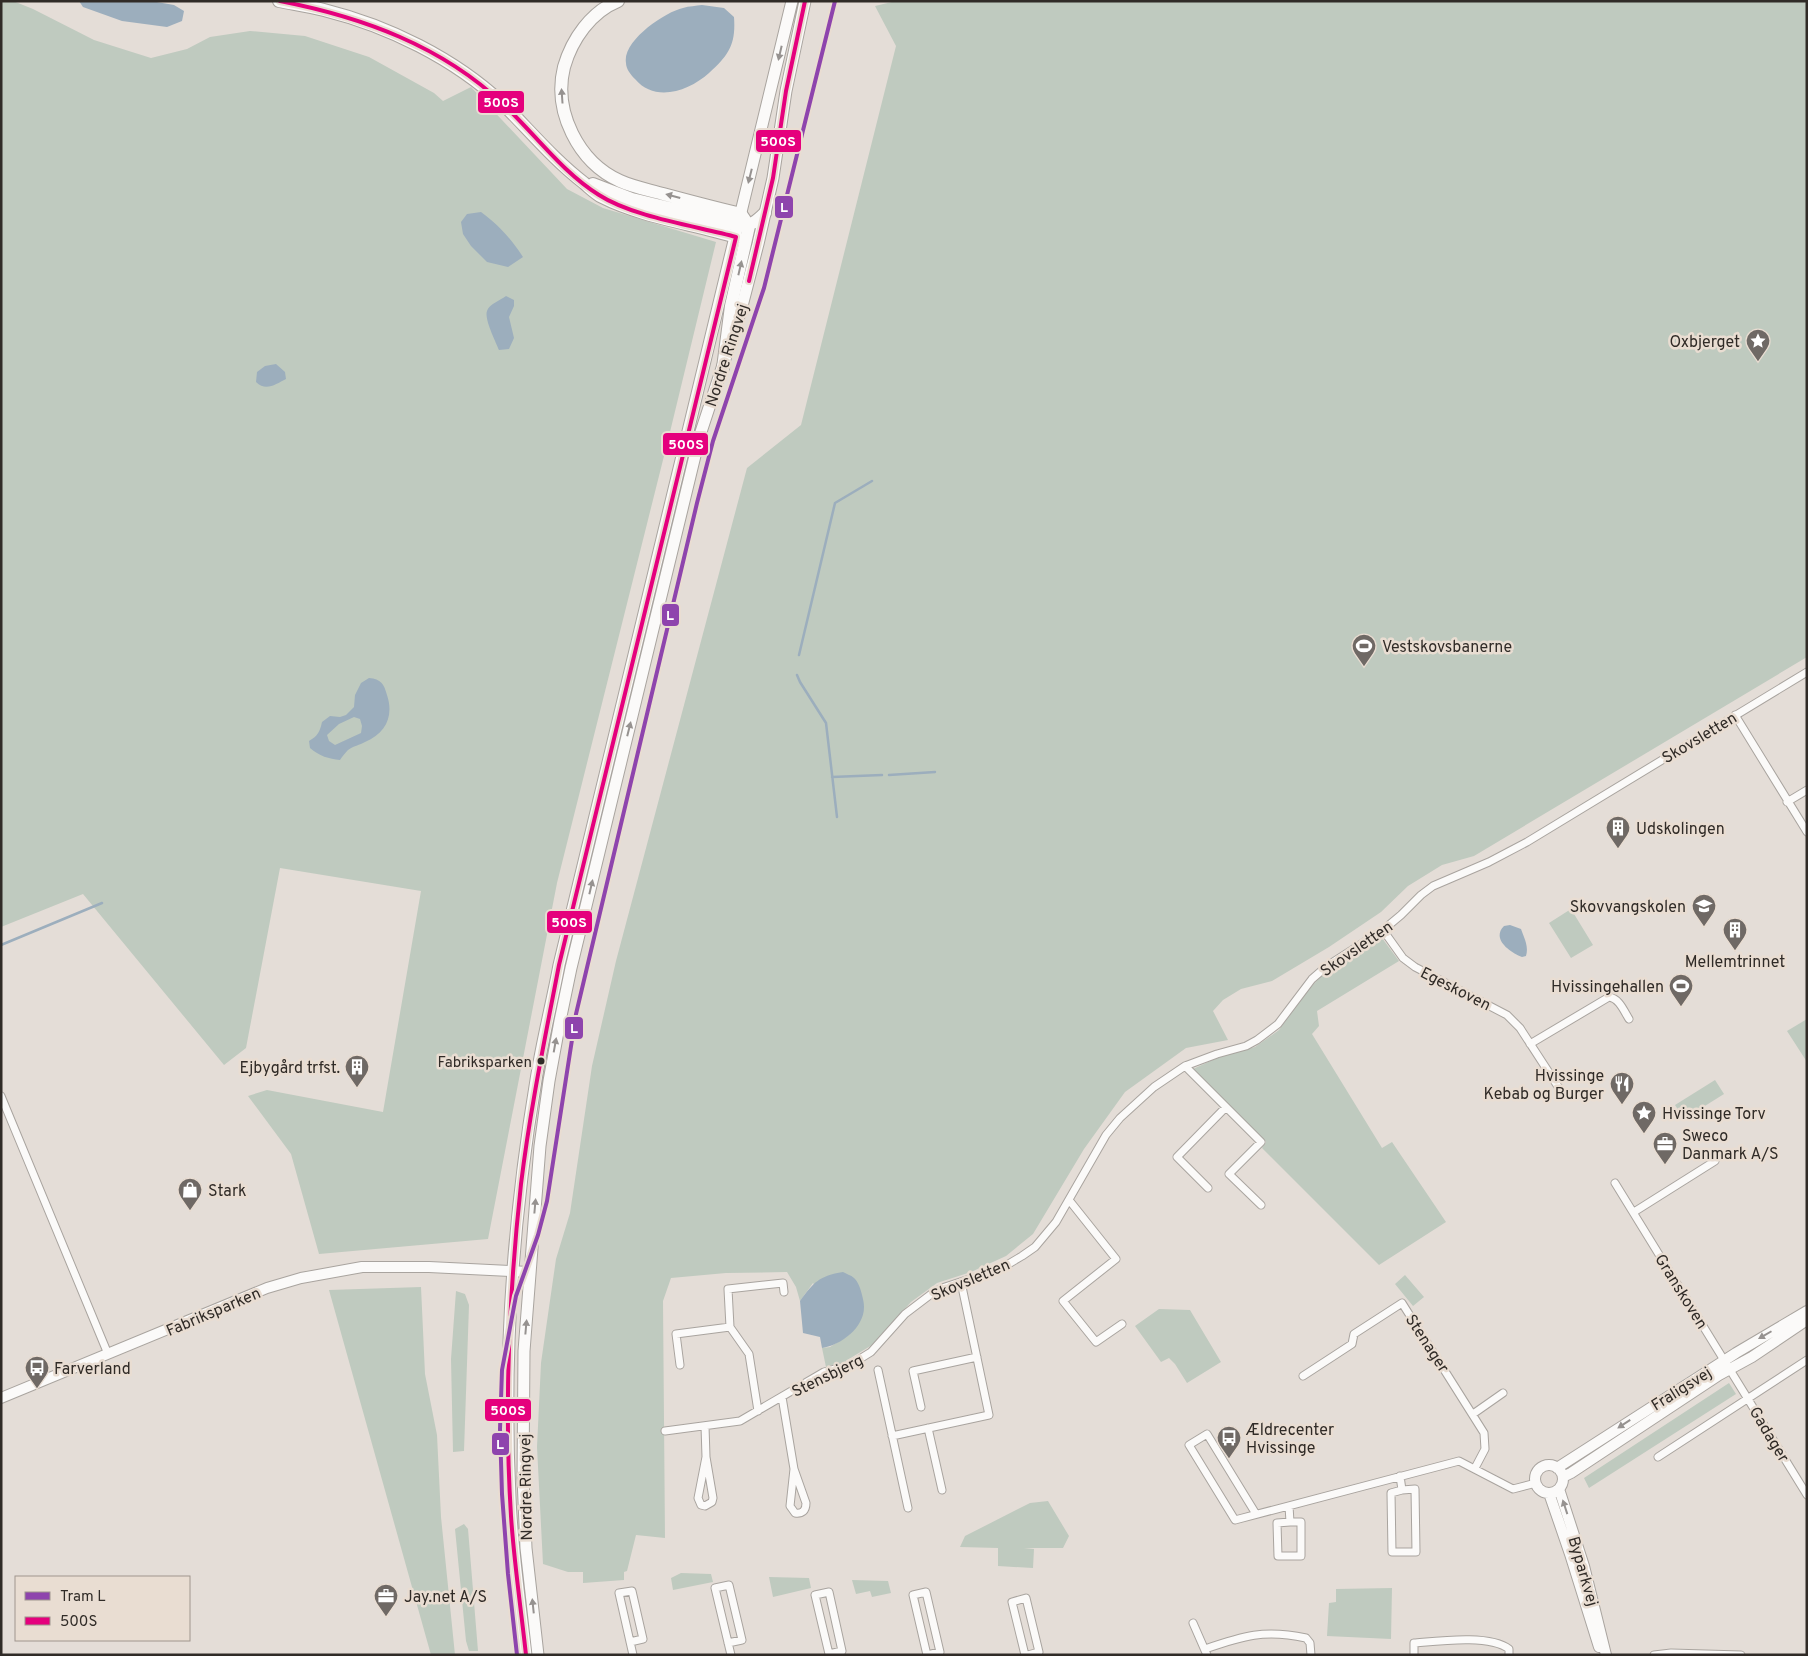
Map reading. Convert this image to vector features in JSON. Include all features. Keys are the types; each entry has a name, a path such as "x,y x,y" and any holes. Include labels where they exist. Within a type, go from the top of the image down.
{"highway":[{"path":"279,1 323,9 366,22 412,42 444,60 472,79 502,104 548,152 575,176 632,199 741,226 757,221 765,212"},
{"path":"618,1 595,15 578,35 567,56 562,75 562,92 564,111 569,129 579,146 591,159 606,173 619,181 741,226"},
{"path":"723,368 741,226"}],"main road":[{"name":"Nordre Ringvej","path":"538,1655 526,1548 523,1478 524,1351 540,1146 549,1081 560,1021 700,435 741,310 765,212 773,178 786,91 805,2"},
{"name":"Nordre Ringvej","path":"526,1655 514,1553 510,1497 508,1403 513,1271 518,1214 536,1078 560,965 741,226 791,3"}],"street":[{"name":"Skovsletten","path":"871,1352 904,1314 917,1304 942,1288 1005,1266 1035,1247 1056,1222 1098,1147 1120,1118 1154,1087 1185,1066 1246,1046 1262,1036 1278,1024 1312,979 1327,966 1383,930 1433,886 1510,852 1807,672"},
{"path":"1735,715 1807,832"},
{"path":"1788,802 1807,790"},
{"name":"Egeskoven","path":"1383,930 1403,958 1415,967 1507,1015 1520,1028 1559,1088"},
{"path":"1530,1044 1609,997 1615,998 1629,1019"},
{"path":"1185,1066 1261,1142 1229,1174 1261,1205"},
{"path":"1,1096 108,1354"},
{"path":"1208,1188 1177,1157 1226,1107"},
{"path":"1634,1212 1716,1161"},
{"name":"Granskoven","path":"1615,1183 1730,1369"},
{"path":"1069,1200 1116,1259 1063,1301 1096,1342 1122,1324"},
{"name":"Fabriksparken","path":"1,1398 267,1288 301,1278 362,1267 393,1266 530,1272"},
{"path":"892,1436 989,1415 961,1282"},
{"path":"758,1411 750,1354 730,1327 728,1290 783,1283 784,1292"},
{"name":"Stenager","path":"1303,1376 1352,1344 1354,1334 1402,1303 1484,1433 1485,1449 1475,1468"},
{"name":"Fraligsvej","path":"1557,1468 1724,1360 1807,1311"},
{"name":"Fraligsvej","path":"1563,1477 1807,1320"},
{"path":"680,1366 676,1334 730,1327"},
{"name":"Stensbjerg","path":"665,1432 740,1421 824,1372 850,1365 871,1352"},
{"path":"921,1406 913,1371 977,1357"},
{"name":"Gadager","path":"1658,1457 1807,1360"},
{"name":"Gadager","path":"1730,1369 1807,1495"},
{"path":"878,1370 908,1508"},
{"path":"1473,1414 1503,1393"},
{"name":"Stensbjerg","path":"782,1397 794,1469 806,1504 804,1512 799,1514 795,1513 790,1506 794,1469"},
{"path":"705,1426 706,1457 713,1498 712,1502 705,1506 698,1502 698,1498 706,1457"},
{"path":"928,1428 942,1490"},
{"path":"1256,1514 1207,1434 1189,1445 1235,1520 1459,1461 1513,1489 1536,1483"},
{"path":"1548,1465 1557,1468 1563,1477 1563,1483 1559,1489 1549,1493 1540,1490 1536,1483 1536,1474 1542,1467 1548,1465"},
{"path":"1400,1476 1402,1490"},
{"path":"1415,1489 1416,1552 1392,1552 1391,1493 1402,1490 1415,1489"},
{"name":"Byparkvej","path":"1559,1489 1584,1566 1606,1655"},
{"name":"Byparkvej","path":"1549,1493 1601,1655"},
{"path":"1289,1506 1290,1522"},
{"path":"1277,1522 1290,1522 1301,1522 1301,1556 1278,1556 1277,1522"},
{"path":"728,1644 742,1640 729,1585 716,1588 728,1644 731,1655"},
{"path":"630,1642 643,1639 632,1591 619,1593 630,1642 633,1655"},
{"path":"828,1592 842,1651 829,1655 815,1595 828,1592"},
{"path":"926,1592 940,1652 927,1655 913,1595 926,1592"},
{"path":"1026,1598 1039,1652 1026,1655 1012,1602 1026,1598"},
{"path":"1193,1623 1206,1652 1235,1639 1267,1633 1306,1638 1310,1643 1311,1655"},
{"path":"1414,1655 1414,1643 1459,1640 1502,1643 1509,1649 1509,1655"},
{"path":"1654,1655 1671,1653 1741,1655"}],"shaded area":[{"path":"1,1 13,1 94,40 151,58 187,49 210,37 250,31 305,36 369,57 434,93 443,101 471,87 567,189 603,208 716,242 557,883 488,1239 319,1254 291,1154 248,1096 267,1090 383,1112 421,891 280,868 246,1048 224,1065 83,894 1,927"},
{"path":"896,1 1807,1 1807,657 1474,856 1442,865 1408,886 1381,912 1329,947 1272,981 1241,989 1223,1000 1213,1011 1228,1040 1186,1048 1125,1092 1084,1149 1033,1234 1006,1256 971,1272 937,1283 911,1302 872,1345 844,1362 826,1367 822,1348 830,1347 850,1334 813,1283 800,1301 796,1287 787,1272 726,1273 671,1278 663,1301 665,1538 636,1535 627,1571 624,1572 624,1580 583,1583 583,1572 568,1572 543,1564 537,1447 541,1363 556,1259 570,1213 592,1066 616,961 747,468 801,425 896,46 875,6"},
{"path":"1571,909 1593,945 1571,958 1549,923"},
{"path":"1382,938 1399,961 1317,1011 1319,1026 1312,1034 1382,1148 1392,1142 1446,1222 1379,1265 1262,1148 1266,1142 1193,1069 1217,1058 1255,1047 1279,1030 1303,996 1321,976"},
{"path":"1807,1019 1807,1062 1787,1031"},
{"path":"1715,1080 1724,1094 1684,1119 1675,1105"},
{"path":"1405,1275 1424,1297 1413,1306 1395,1284"},
{"path":"421,1287 425,1374 437,1435 441,1517 455,1655 431,1655 329,1290"},
{"path":"456,1291 465,1294 469,1305 464,1451 453,1452 451,1359"},
{"path":"1159,1309 1190,1310 1221,1362 1187,1383 1169,1358 1161,1362 1135,1326"},
{"path":"1729,1383 1736,1394 1589,1488 1584,1478"},
{"path":"1048,1501 1069,1536 1063,1548 1024,1548 1034,1549 1033,1568 998,1566 998,1548 960,1547 965,1536 1030,1503"},
{"path":"464,1524 468,1529 478,1651 469,1651 466,1641 455,1529"},
{"path":"681,1573 711,1574 713,1582 673,1590 671,1578"},
{"path":"769,1577 809,1578 811,1588 773,1597"},
{"path":"852,1580 888,1581 891,1593 872,1597 870,1591 856,1594"},
{"path":"1392,1588 1391,1639 1327,1636 1329,1603 1336,1602 1336,1589"}],"water":[{"path":"79,1 151,1 174,5 184,11 182,21 167,27 122,21 83,7"},
{"path":"702,5 724,8 734,17 734,35 730,48 722,60 701,79 682,89 662,92 652,91 643,86 632,76 627,67 627,54 631,46 646,29 666,15 685,7"},
{"path":"481,212 504,233 523,257 508,267 487,262 471,246 463,234 461,222 467,214"},
{"path":"506,296 514,300 514,306 509,317 514,338 509,349 499,350 489,325 487,311 493,304"},
{"path":"276,364 285,372 286,379 267,387 256,382 257,372 265,366"},
{"path":"369,678 379,681 385,688 389,703 389,717 383,729 372,738 352,747 340,760 328,758 317,753 310,748 309,741 318,733 322,722 330,716 340,717 346,715 354,707 355,695 361,683","holes":["354,717 360,719 361,733 335,745 329,741 327,735 339,724"]},
{"path":"1510,925 1521,929 1527,945 1526,956 1522,957 1512,952 1501,940 1501,931 1504,926"},
{"path":"843,1272 853,1277 858,1283 864,1302 863,1315 856,1328 844,1339 822,1348 820,1337 803,1333 800,1301 818,1281"}],"waterway":[{"path":"799,655 835,503 872,481"},
{"path":"797,675 826,723 837,817"},
{"path":"889,775 935,772"},
{"path":"832,777 882,775"},
{"path":"1,945 102,903"}],"tram line":[{"name":"L","path":"517,1655 508,1574 502,1494 500,1429 502,1370 516,1296 538,1235 547,1201 576,1014 697,503 713,441 764,288 835,1"}],"transit line":[{"name":"500S","path":"280,1 371,25 427,50 454,66 503,104 573,175 586,186 613,203 665,220 736,237 559,965 538,1074 525,1156 513,1267 508,1433 512,1533 526,1655"},
{"name":"500S","path":"749,281 773,178 786,91 805,1"}],"place":[{"name":"Oxbjerget","path":"1758,362"},
{"name":"Vestskovsbanerne","path":"1364,667"},
{"name":"Udskolingen","path":"1618,849"},
{"name":"Skovvangskolen","path":"1704,927"},
{"name":"Mellemtrinnet","path":"1735,951"},
{"name":"Hvissingehallen","path":"1681,1007"},
{"name":"Fabriksparken","path":"541,1061"},
{"name":"Ejbygård trfst.","path":"357,1088"},
{"name":"Hvissinge Kebab og Burger","path":"1622,1105"},
{"name":"Hvissinge Torv","path":"1644,1134"},
{"name":"Sweco Danmark A/S","path":"1665,1165"},
{"name":"Stark","path":"190,1211"},
{"name":"Farverland","path":"37,1389"},
{"name":"Ældrecenter Hvissinge","path":"1229,1459"},
{"name":"Jay.net A/S","path":"386,1617"}]}
